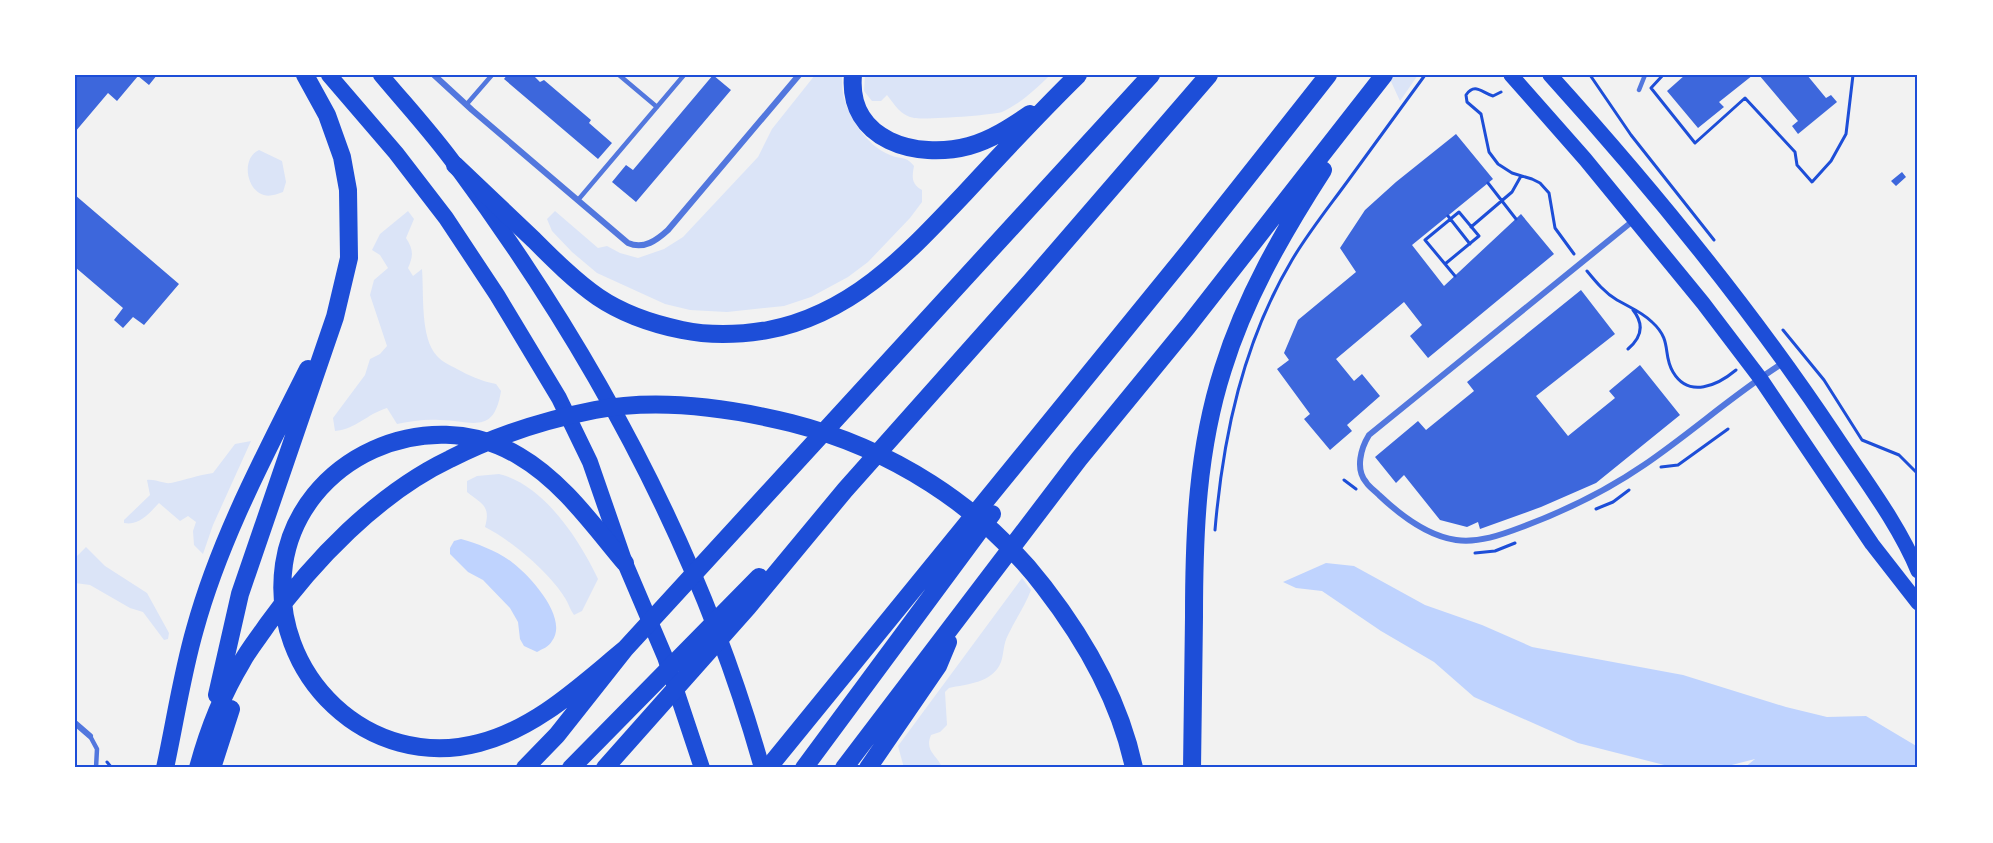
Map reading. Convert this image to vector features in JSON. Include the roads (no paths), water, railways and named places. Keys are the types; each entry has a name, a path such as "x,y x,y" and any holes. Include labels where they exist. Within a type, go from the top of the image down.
{"highway":[{"path":"213,768 211,732 240,594 335,317 349,258 348,190 338,146 327,115 305,75"},
{"path":"329,75 396,153 446,218 527,343 559,398 590,462 625,563 665,657 702,768"},
{"path":"381,75 455,165 553,308 602,390 669,517 734,677 762,768"},
{"path":"853,75 854,98 861,116 874,130 888,140 902,147 922,151 970,146 1002,132 1061,92"},
{"path":"455,165 561,267 599,298 629,314 664,326 719,335 749,333 801,322 846,301 878,278 930,230 1078,75"},
{"path":"525,768 557,735 625,649 1151,75"},
{"path":"605,768 748,607 844,490 1031,281 1209,75"},
{"path":"768,768 1189,251 1328,75"},
{"path":"1192,768 1194,584 1198,494 1211,411 1233,342 1264,271 1285,231 1384,75"},
{"path":"844,768 1079,459 1188,326 1384,75"},
{"path":"804,768 1189,251"},
{"path":"165,768 195,629 229,534 258,469 335,317"},
{"path":"198,768 222,701 242,660 306,576 348,533 383,502 448,459 524,428 597,410 679,405 745,414 808,428 859,445 943,491 998,536 1032,571 1055,602 1093,661 1118,718 1134,768"},
{"path":"625,563 578,507 538,468 518,455 490,441 466,435 408,436 379,446 353,460 332,477 309,504 291,539 285,564 283,592 284,615 289,635 299,659 326,700 361,726 382,737 406,745 453,748 505,735 539,717 625,649"},
{"path":"571,768 844,490"},
{"path":"867,768 938,666 959,615"},
{"path":"213,768 216,751 233,705 270,622"}],"main road":[{"path":"1511,75 1585,159 1703,303 1760,378 1872,543 1918,603"},
{"path":"1550,75 1688,235 1786,361 1881,505 1918,571"}],"street":[{"path":"434,75 628,243 637,246 654,241 668,230 798,75"},
{"path":"1634,220 1369,435 1363,445 1360,461 1364,481 1385,500 1430,531 1454,540 1471,542 1494,537 1554,515 1596,494 1644,465 1786,361"},
{"path":"75,723 90,736"}],"lane":[{"path":"466,105 492,75"},
{"path":"619,75 657,107"},
{"path":"578,200 684,75"},
{"path":"1639,90 1645,75"},
{"path":"90,736 97,749 96,768"}],"water":[{"path":"461,539 501,555 529,577 552,610 556,632 549,645 537,652 524,646 520,639 518,622 510,608 483,580 468,572 450,554 454,541"},
{"path":"1326,563 1354,566 1425,605 1482,625 1532,647 1683,675 1786,707 1827,717 1866,716 1918,747 1918,768 1744,768 1755,759 1720,768 1676,768 1578,743 1474,697 1434,662 1381,631 1322,591 1296,588 1283,582"}]}
